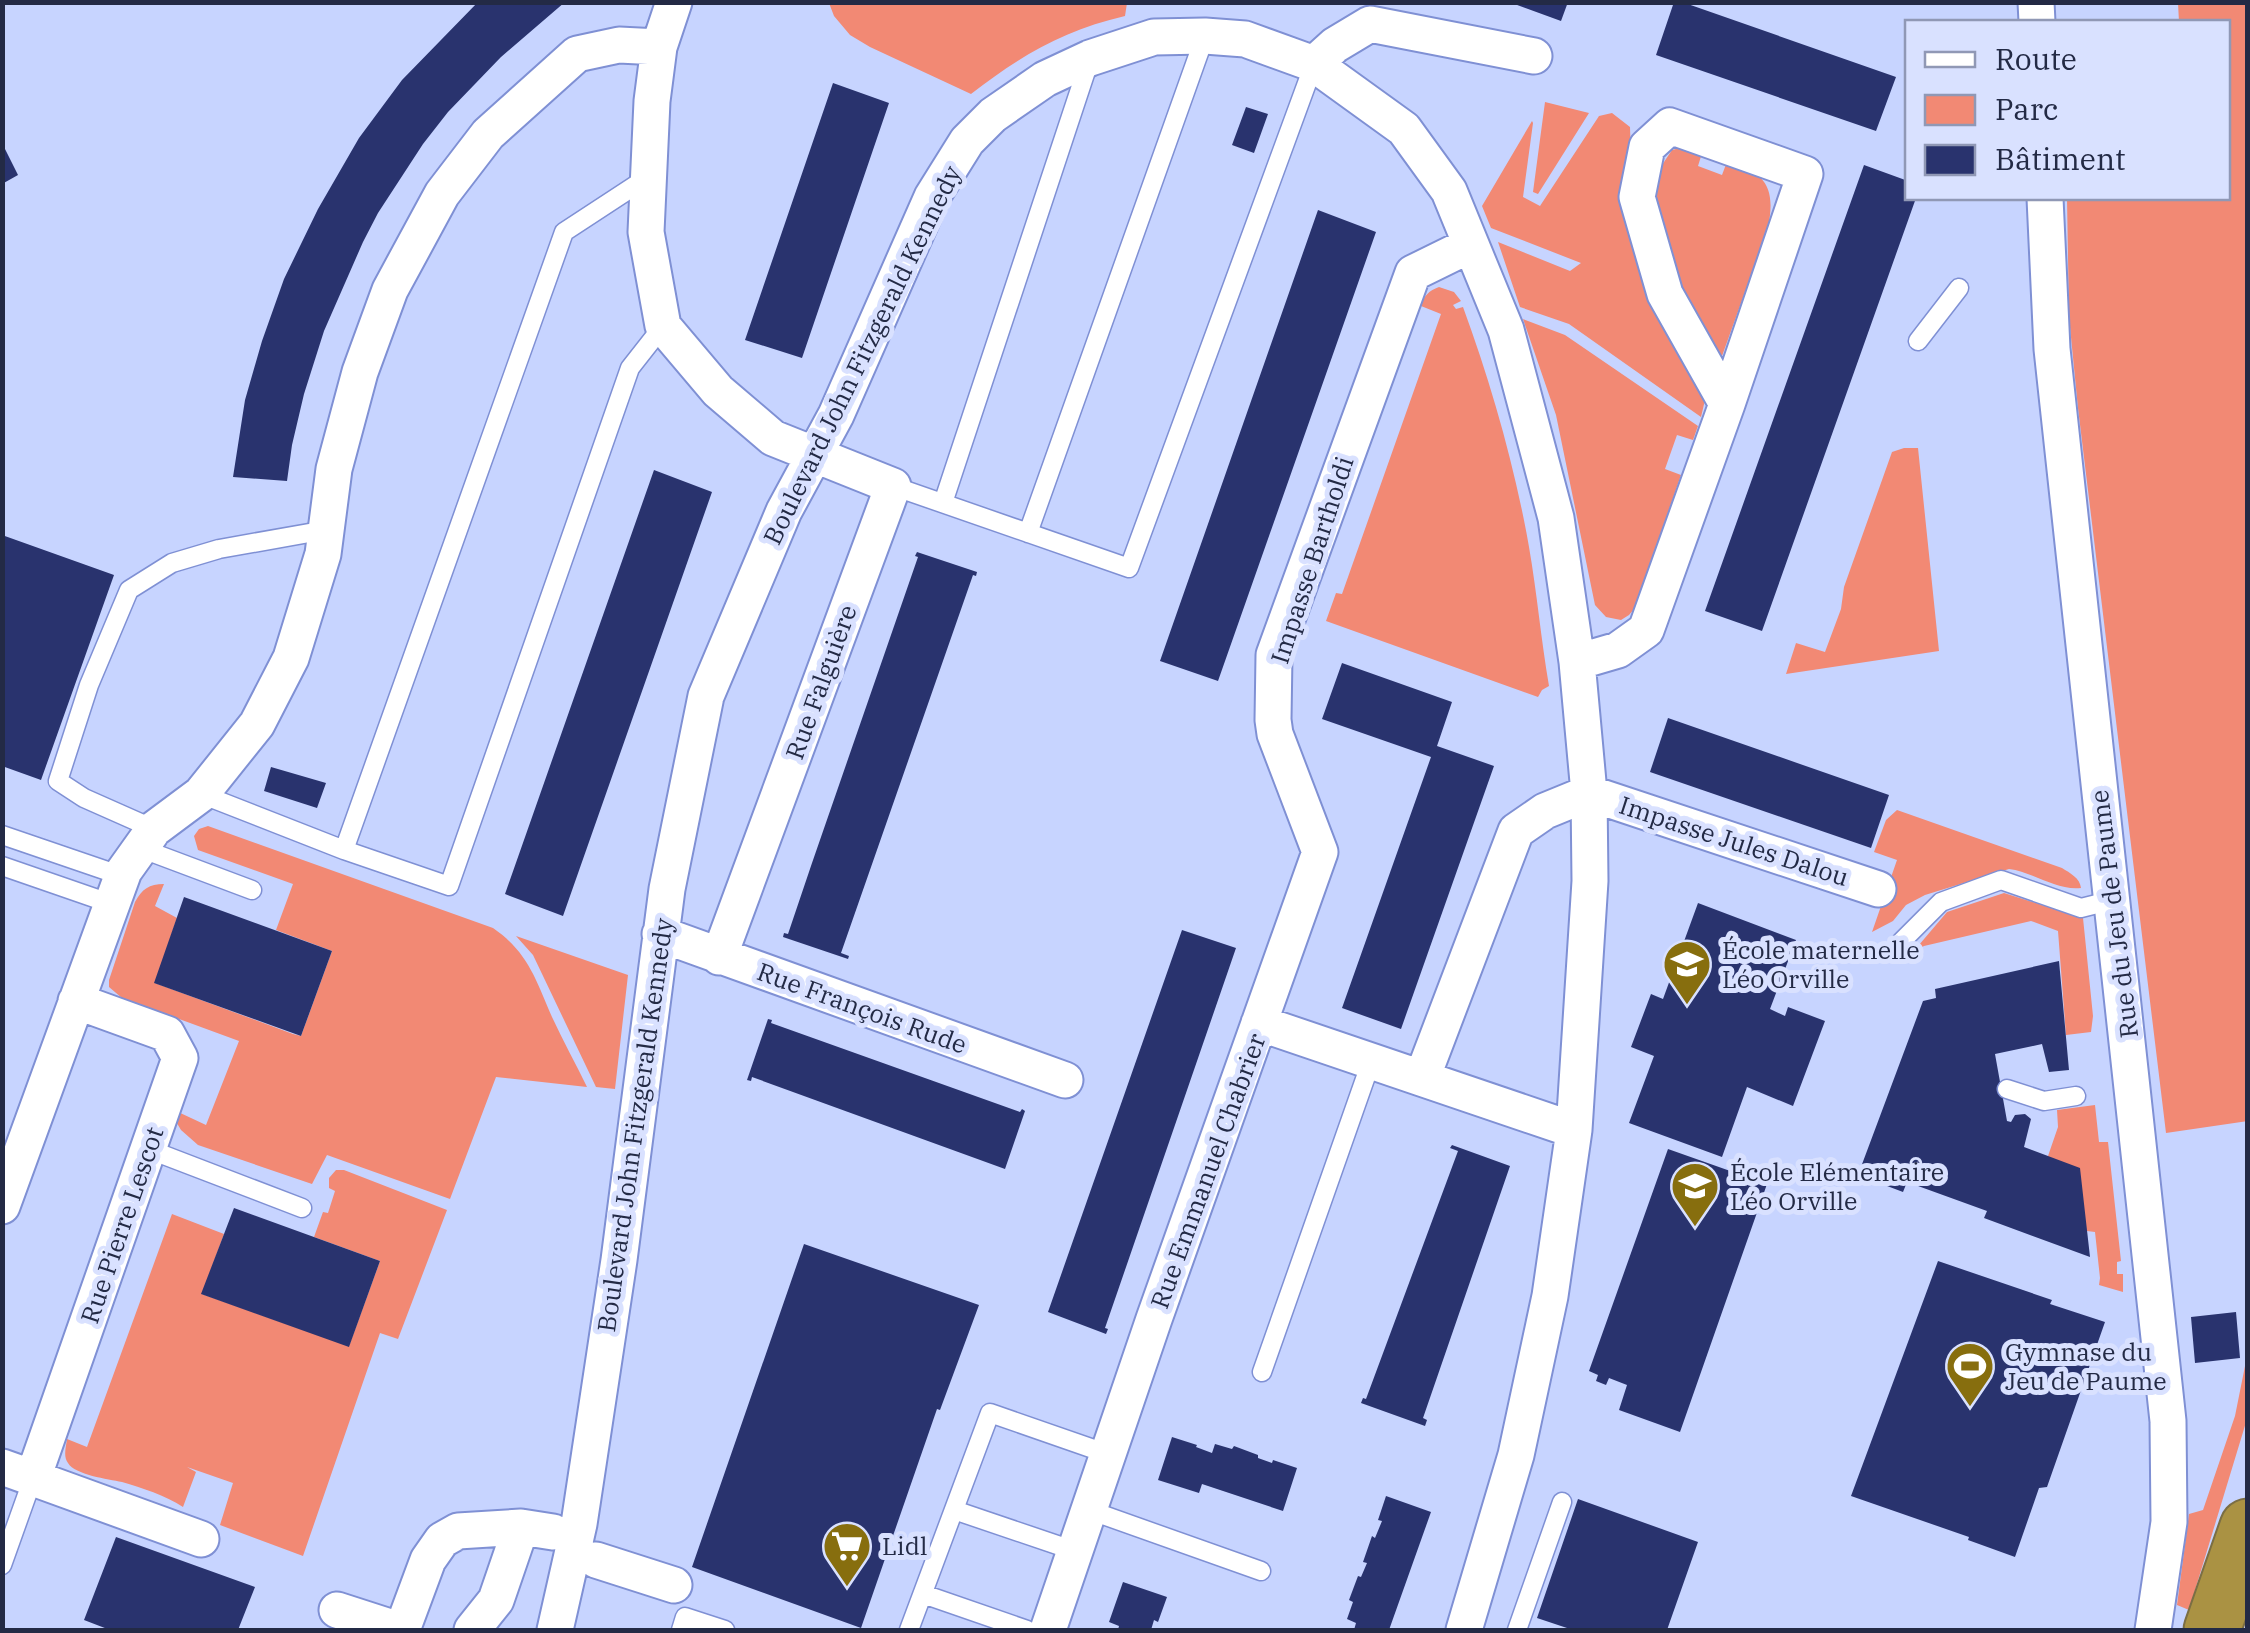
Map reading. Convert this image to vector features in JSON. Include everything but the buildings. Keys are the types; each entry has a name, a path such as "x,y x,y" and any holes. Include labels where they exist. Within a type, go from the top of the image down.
{"highway":[{"path":"2212,1630 2248,1527"}],"street":[{"path":"674,2 660,47 652,101 646,232 663,326 718,391 774,438 894,486"},
{"path":"1314,64 1335,44 1370,24 1534,56"},
{"name":"Boulevard John Fitzgerald Kennedy","path":"555,1630 579,1524 619,1260 667,889 706,696 784,511 844,397 932,197 966,141 993,114 1045,79 1090,58 1154,38 1205,36 1245,39 1314,64 1404,128 1449,191 1506,330 1556,518 1578,662 1590,793 1590,881 1574,1130 1550,1296 1516,1455 1464,1630"},
{"path":"2,1206 76,1001 132,864 202,794 257,724 291,658 323,554 334,469 360,372 390,290 442,194 488,134 577,54 619,45 660,47"},
{"path":"1578,662 1618,650 1646,630 1728,404 1805,174 1670,126 1647,148 1637,196 1666,294 1728,404"},
{"name":"Rue du Jeu de Paume","path":"2045,200 2052,349 2168,1420 2169,1522 2152,1630"},
{"name":"Impasse Bartholdi","path":"1259,1023 1320,852 1275,734 1274,655 1413,273 1470,245"},
{"name":"Rue Falguière","path":"719,957 894,486"},
{"path":"1422,1078 1516,831 1544,811 1590,793"},
{"name":"Impasse Jules Dalou","path":"1590,793 1878,890"},
{"name":"Rue François Rude","path":"660,934 1065,1080"},
{"name":"Rue Pierre Lescot","path":"18,1473 148,1149 180,1058 167,1034 76,1001"},
{"name":"Rue Emmanuel Chabrier","path":"1048,1630 1259,1023 1574,1130"},
{"path":"18,1473 202,1539"},
{"path":"336,1610 401,1630 428,1560 442,1540 458,1532 537,1530 496,1600 472,1630"},
{"path":"596,1560 674,1585"}],"lane":[{"path":"1028,533 1205,36"},
{"path":"943,503 1090,58"},
{"path":"894,486 1129,568 1314,64"},
{"path":"344,850 564,232 648,177"},
{"path":"1918,341 1959,288"},
{"path":"202,794 344,850 450,886 630,368 663,326"},
{"path":"132,864 84,798 58,781 89,685 130,590 172,563 326,530"},
{"path":"2,836 252,890"},
{"path":"2,866 132,864"},
{"path":"1901,942 1941,902 2002,880 2081,908 2113,900"},
{"path":"1262,1372 1371,1062"},
{"path":"2007,1089 2044,1101 2076,1096"},
{"path":"148,1149 302,1208"},
{"path":"909,1630 990,1414 1108,1454"},
{"path":"2,1565 18,1473"},
{"path":"1517,1630 1562,1502"},
{"path":"954,1510 1075,1552"},
{"path":"1089,1510 1262,1571"},
{"path":"923,1594 1027,1630"},
{"path":"680,1630 686,1617 725,1630"}],"green space":[{"path":"829,3 1127,3 1125,16 1044,46 971,94 850,35"},
{"path":"2178,3 2246,3 2248,13 2248,1121 2166,1133 2078,408 2069,317 2067,200 2230,200 2230,20 2179,20"},
{"path":"1545,102 1589,113 1538,194 1533,192"},
{"path":"1612,113 1630,127 1632,188 1705,400 1701,417 1569,324 1520,307 1498,242 1570,271 1581,263 1491,228 1482,206 1532,121 1523,197 1540,206 1599,116"},
{"path":"1688,146 1703,150 1698,166 1722,175 1728,159 1751,170 1769,192 1768,228 1717,370 1687,310 1653,195 1655,162 1662,165 1672,150"},
{"path":"1439,287 1454,292 1461,301 1453,305 1456,309 1463,307 1517,486 1549,686 1538,697 1326,621 1336,593 1342,594 1441,314 1421,306 1422,302"},
{"path":"1523,319 1565,335 1698,426 1693,440 1677,435 1665,469 1681,475 1635,608 1621,620 1606,617 1595,605 1556,415"},
{"path":"1918,448 1939,651 1786,674 1796,643 1825,652 1892,452"},
{"path":"1897,810 2062,868 2077,879 2081,888 2063,887 2009,869 1925,895 1906,905 1893,921 1872,932 1897,860 1874,852 1886,820"},
{"path":"208,826 493,928 515,947 530,968 587,1087 496,1077 450,1199 327,1155 312,1184 198,1145 181,1130 175,1120 176,1111 206,1125 239,1041 122,998 109,987 138,897 150,886 164,884 155,906 177,918 155,983 293,1034 301,1036 332,951 276,930 293,884 198,850 194,836"},
{"path":"2004,893 2083,918 2093,1016 2091,1032 2066,1035 2058,931 2031,921 1924,946 1913,952 1947,912"},
{"path":"516,936 628,975 615,1089 596,1087 533,955"},
{"path":"2095,1105 2099,1142 2108,1142 2121,1261 2117,1262 2117,1274 2123,1274 2123,1292 2099,1285 2095,1232 2087,1231 2048,1156 2058,1127 2057,1110"},
{"path":"336,1170 447,1210 398,1339 380,1333 303,1556 220,1525 233,1483 187,1467 196,1472 183,1507 145,1489 72,1467 66,1458 67,1439 87,1447 172,1214 224,1234 202,1294 349,1346 380,1261 314,1237 323,1212 328,1213 335,1191 329,1188 329,1178"},
{"path":"2247,1356 2247,1419 2189,1610 2177,1605 2189,1514 2203,1510 2235,1416"}],"place":[{"name":"École maternelle Léo Orville","path":"1687,1006"},
{"name":"École Elémentaire Léo Orville","path":"1695,1228"},
{"name":"Gymnase du Jeu de Paume","path":"1970,1408"},
{"name":"Lidl","path":"847,1588"}]}
